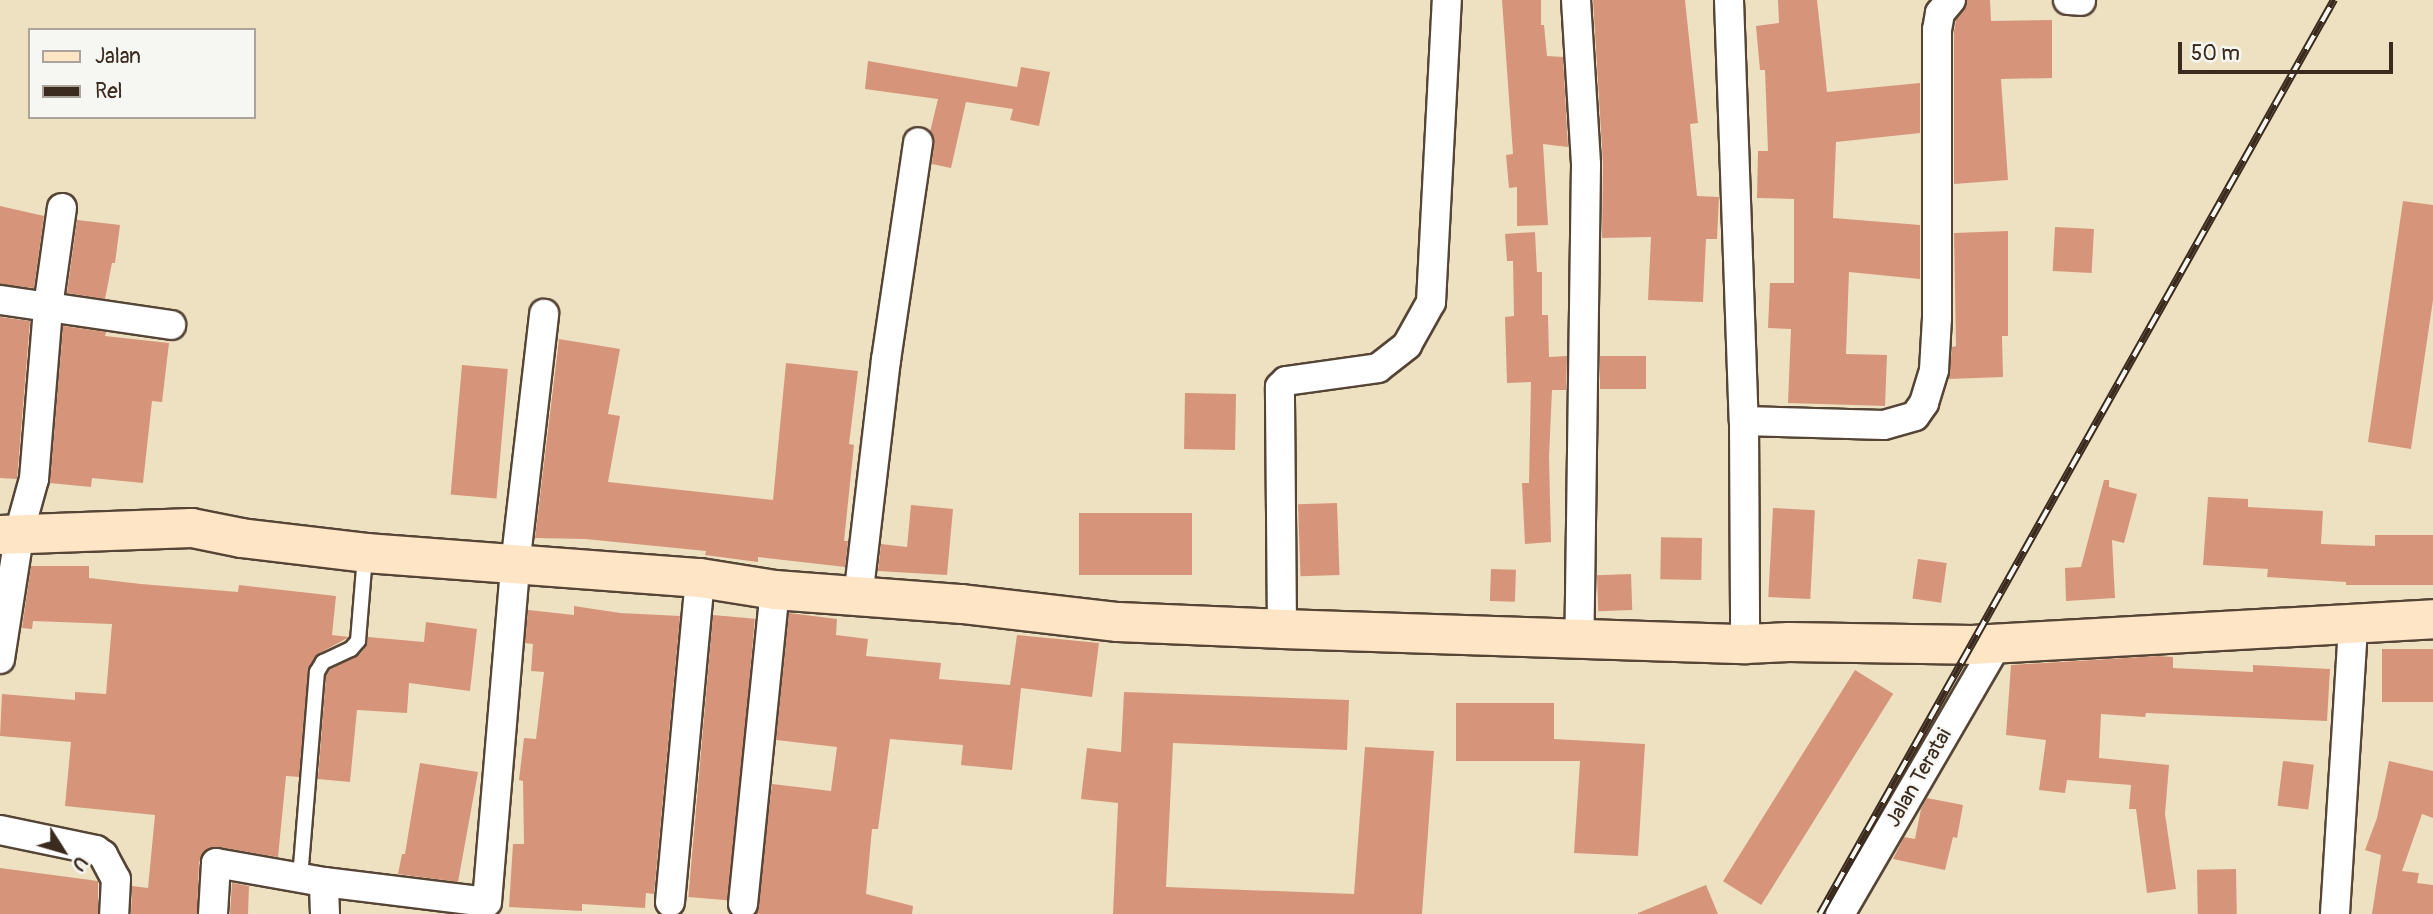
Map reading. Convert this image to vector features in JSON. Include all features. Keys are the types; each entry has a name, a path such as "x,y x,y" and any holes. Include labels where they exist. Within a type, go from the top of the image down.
{"street":[{"path":"1282,629 1280,387 1286,380 1378,368 1407,345 1431,302 1447,0"},
{"path":"1576,0 1586,165 1579,637"},
{"path":"1729,0 1744,421 1745,644"},
{"path":"1744,421 1884,425 1903,422 1915,416 1924,403 1934,370 1937,318 1937,30 1940,13 1951,0"},
{"path":"2068,0 2081,1"},
{"path":"858,598 886,360 918,142"},
{"path":"0,659 12,534 34,479 48,307 62,208"},
{"path":"0,300 171,325"},
{"path":"213,914 216,863 486,908 515,566 544,314"},
{"path":"12,534 192,528 241,538 366,553 700,578 775,590 962,604 1118,622 1282,629 1745,644 1998,643 2353,626 2433,619"},
{"path":"670,902 700,578"},
{"path":"743,904 775,590"},
{"path":"2335,914 2353,626"},
{"name":"Jalan Teratai","path":"1840,914 1998,643"},
{"path":"0,830 96,850 103,855 116,879 114,914"},
{"path":"312,880 325,914"}],"lane":[{"path":"312,880 317,672 323,662 351,649 358,641 366,553"}],"building":[{"path":"1502,0 1541,0 1541,25 1544,25 1547,56 1563,57 1568,147 1543,144 1548,225 1517,226 1517,187 1509,188 1506,155 1513,154"},
{"path":"1593,0 1685,0 1698,123 1690,124 1697,196 1719,197 1717,239 1706,239 1703,302 1648,300 1651,237 1602,238 1603,164"},
{"path":"1778,0 1817,0 1827,92 1920,83 1920,133 1836,142 1833,218 1920,225 1920,279 1849,272 1846,354 1887,355 1885,406 1788,403 1791,329 1768,328 1770,283 1794,283 1794,199 1757,198 1758,151 1768,151 1765,70 1760,70 1756,26 1779,23"},
{"path":"1967,0 1990,0 1991,21 2052,20 2052,78 2001,79 2008,180 1954,184 1954,31 1956,20"},
{"path":"868,61 1017,87 1021,67 1050,72 1039,126 1010,120 1013,109 966,102 951,168 932,164 934,144 930,132 938,99 865,89"},
{"path":"2403,201 2433,205 2433,300 2411,449 2368,442"},
{"path":"0,206 44,216 34,288 0,284"},
{"path":"77,220 120,225 115,263 112,263 105,299 67,293"},
{"path":"2055,227 2094,229 2092,273 2053,271"},
{"path":"2008,231 2008,336 2002,336 2003,377 1949,379 1952,347 1956,346 1954,233"},
{"path":"1535,232 1537,272 1542,272 1542,315 1548,315 1549,357 1567,356 1566,390 1552,390 1549,457 1551,542 1525,544 1522,483 1529,483 1531,382 1507,383 1505,317 1514,316 1513,261 1507,261 1505,234"},
{"path":"0,317 30,321 17,479 0,478"},
{"path":"63,326 106,332 105,336 169,343 162,402 152,401 143,483 92,478 91,487 50,483"},
{"path":"559,339 620,349 608,414 620,416 608,482 773,500 786,363 858,371 849,444 854,445 844,541 848,541 845,567 758,557 758,562 705,555 706,551 585,539 535,538"},
{"path":"1600,356 1646,356 1646,389 1600,389"},
{"path":"462,365 508,369 496,499 451,495"},
{"path":"1185,393 1236,394 1235,450 1184,449"},
{"path":"2104,480 2109,480 2109,487 2137,494 2124,543 2112,540 2115,598 2066,601 2065,568 2081,567"},
{"path":"2208,497 2248,499 2248,507 2323,511 2321,544 2375,546 2375,535 2433,535 2433,585 2346,585 2346,582 2267,577 2268,569 2203,565"},
{"path":"1337,503 1340,575 1301,576 1298,504"},
{"path":"911,505 953,509 947,575 878,571 881,544 907,547"},
{"path":"1773,508 1815,510 1810,599 1768,597"},
{"path":"1079,513 1192,513 1192,575 1079,575"},
{"path":"1661,537 1702,538 1701,580 1660,579"},
{"path":"1918,559 1947,563 1941,603 1912,599"},
{"path":"31,566 89,566 89,578 141,584 238,592 239,585 336,596 332,635 349,637 318,654 308,671 299,777 286,776 278,857 219,847 209,848 199,862 197,914 131,914 132,886 148,888 155,815 65,806 71,742 0,736 2,694 75,700 75,692 106,694 112,624 33,621 32,629 22,628"},
{"path":"1491,569 1516,570 1515,602 1490,601"},
{"path":"1631,574 1632,610 1598,611 1597,575"},
{"path":"574,606 620,613 680,616 654,894 646,893 645,908 582,904 582,911 509,907 513,844 524,844 523,781 519,780 524,738 536,739 544,672 531,671 533,644 525,643 528,610 574,615"},
{"path":"789,613 837,619 836,635 868,639 866,656 941,663 939,679 1010,685 1017,635 1099,643 1092,697 1021,688 1012,770 961,765 963,745 890,739 878,829 872,829 866,894 913,906 912,914 756,914 772,784 831,791 837,747 776,740"},
{"path":"713,615 755,619 730,901 688,897"},
{"path":"426,622 477,629 470,691 409,683 407,713 357,710 350,782 318,779 326,675 330,669 358,656 366,647 368,637 424,642"},
{"path":"2382,649 2433,649 2433,702 2382,702"},
{"path":"2173,657 2173,668 2253,672 2253,665 2330,669 2327,721 2146,713 2145,717 2101,714 2099,758 2169,765 2165,814 2176,889 2147,893 2136,809 2129,809 2131,785 2067,780 2065,793 2039,790 2046,740 2006,735 2011,665"},
{"path":"1855,670 1893,694 1761,905 1723,881"},
{"path":"1124,692 1349,700 1347,750 1173,743 1166,887 1354,894 1365,747 1434,751 1422,914 1113,914 1118,803 1081,799 1087,748 1121,752"},
{"path":"1456,703 1554,703 1554,739 1645,744 1638,856 1574,853 1580,761 1456,761"},
{"path":"2283,761 2314,765 2308,809 2278,806"},
{"path":"2389,761 2433,771 2433,818 2422,814 2402,871 2419,873 2417,883 2433,885 2433,914 2372,914 2381,855 2365,850 2377,818"},
{"path":"420,763 478,772 458,882 398,874 402,854 405,854"},
{"path":"1927,798 1963,805 1957,838 1953,837 1945,870 1893,859 1904,837 1915,839 1921,809"},
{"path":"0,868 98,881 98,914 0,914"},
{"path":"2236,869 2237,914 2198,914 2197,870"},
{"path":"232,883 249,886 248,914 230,914"},
{"path":"1706,885 1718,914 1638,914 1638,913"}],"railway":[{"path":"1820,914 2334,0"}]}
